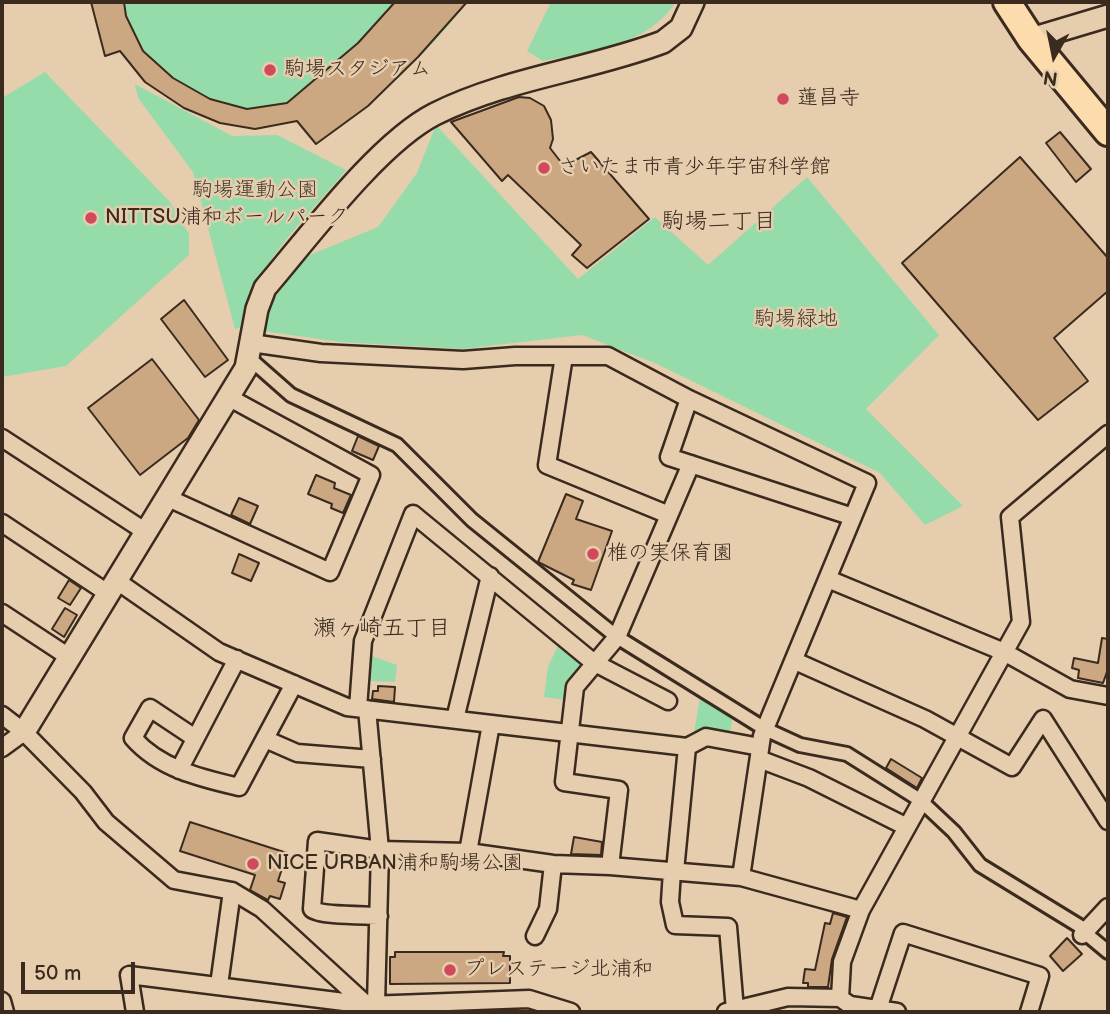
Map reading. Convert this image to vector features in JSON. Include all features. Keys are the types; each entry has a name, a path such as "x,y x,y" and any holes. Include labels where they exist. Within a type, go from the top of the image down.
{"main road":[{"path":"1007,2 1031,39 1108,132"}],"street":[{"path":"2,748 24,732 228,397 250,350 257,309 265,288 379,157 405,133 435,114 495,91 635,53 663,42 681,29 693,2"},
{"path":"1031,39 1108,16"},
{"path":"250,350 463,360 515,356 608,356 689,399 867,483 765,729 741,877"},
{"path":"250,350 291,395 397,445 472,520 617,637 765,729 800,745 847,754 920,800 954,832 980,865 1084,932 1108,952"},
{"path":"564,356 547,464 669,515"},
{"path":"166,497 330,572 371,475 228,397"},
{"path":"689,399 669,457 853,517"},
{"path":"845,1005 842,962 861,910 905,826 1021,622 1010,517 1108,434"},
{"path":"2,438 146,532"},
{"path":"610,866 619,790 564,782 575,687 593,662 617,637 691,464"},
{"path":"372,1007 379,916 380,850 372,758 363,708 363,641 413,514 593,662 668,701"},
{"path":"2,523 219,652 347,707 687,747 706,737 760,753 905,826"},
{"path":"454,719 490,576"},
{"path":"828,579 1004,652 1070,689 1108,696"},
{"path":"2,613 69,657"},
{"path":"179,769 237,659"},
{"path":"795,661 956,735 1012,767 1043,719 1108,821"},
{"path":"195,738 150,708 133,738 146,752 179,769 239,787 294,684"},
{"path":"2,715 24,732 83,792 106,822 174,880 232,891 262,909 372,1007"},
{"path":"468,852 491,724"},
{"path":"265,739 297,753 372,758"},
{"path":"687,747 670,902 675,925 728,927 730,1011 788,997 898,1012"},
{"path":"379,916 343,913 327,915 313,909 317,841 380,850 468,852 553,864 741,877 861,910"},
{"path":"536,936 548,909 553,864"},
{"path":"219,985 232,891"},
{"path":"1084,932 1108,907"},
{"path":"878,1009 903,933 1040,976 1029,1012"},
{"path":"135,1012 129,975 372,1007 530,999 571,1012"},
{"path":"2,1001 5,1012"}],"green space":[{"name":"駒場スタジアム","path":"91,2 467,2 434,42 397,78 316,144 297,121 255,129 220,123 184,108 145,82 120,51 105,56"},
{"path":"551,2 676,2 664,17 633,38 598,50 543,61 527,51"},
{"name":"NITTSU浦和ボールパーク","path":"45,72 170,202 189,234 189,255 66,366 2,377 2,98"},
{"name":"駒場運動公園","path":"135,84 232,136 277,135 346,170 268,264 247,306 242,327 235,329 193,172 138,98"},
{"name":"駒場緑地","path":"436,125 578,279 655,217 708,265 807,177 939,335 866,409 963,506 925,525 880,473 657,364 582,335 462,349 341,342 262,331 268,307 305,257 378,227 417,173"},
{"path":"560,641 584,660 568,682 565,700 544,697 548,667"},
{"path":"369,655 397,665 395,682 369,681"},
{"path":"700,697 733,716 729,738 693,739"}],"building":[{"path":"91,2 124,2 126,16 143,51 173,78 210,99 247,109 287,103 358,43 395,2 467,2 418,57 368,106 316,144 297,121 255,129 220,123 184,108 145,82 120,51 105,56"},
{"path":"519,97 530,98 544,106 551,120 553,139 550,148 564,166 591,152 649,219 587,268 572,255 581,245 508,175 502,181 451,122"},
{"path":"1060,132 1091,169 1076,182 1046,143"},
{"path":"1020,157 1108,258 1108,291 1054,338 1088,381 1038,420 902,263"},
{"path":"184,300 228,360 205,377 161,319"},
{"path":"152,359 199,420 188,438 140,475 88,408"},
{"path":"358,436 379,446 373,460 352,451"},
{"path":"316,475 335,483 334,488 351,495 343,513 331,508 332,504 308,494"},
{"path":"566,494 583,501 576,519 612,531 591,590 572,584 574,580 538,562"},
{"path":"239,498 258,506 250,524 231,515"},
{"path":"239,554 259,563 251,581 232,573"},
{"path":"69,580 81,588 70,605 58,598"},
{"path":"65,608 77,615 64,637 52,629"},
{"path":"1102,638 1108,639 1108,669 1103,683 1078,678 1079,670 1072,668 1074,658 1098,663"},
{"path":"378,686 395,687 394,702 372,699 373,691 378,691"},
{"path":"891,759 922,778 917,788 886,768"},
{"name":"NICE URBAN浦和駒場公園","path":"190,822 287,853 278,881 285,883 280,899 270,896 268,900 250,890 255,875 180,851"},
{"path":"574,837 602,842 601,855 571,854"},
{"path":"833,913 847,917 832,959 828,987 808,987 808,983 803,983 805,969 815,970 825,923 830,924"},
{"path":"1067,938 1082,954 1063,971 1050,956"},
{"name":"プレステージ北浦和","path":"395,952 504,952 503,956 510,956 510,983 390,984 390,957 395,957"}],"place":[{"name":"駒場スタジアム","path":"270,70"},
{"name":"蓮昌寺","path":"783,99"},
{"name":"さいたま市青少年宇宙科学館","path":"544,168"},
{"name":"NITTSU浦和ボールパーク","path":"91,218"},
{"name":"椎の実保育園","path":"593,554"},
{"name":"NICE URBAN浦和駒場公園","path":"253,864"},
{"name":"プレステージ北浦和","path":"450,970"}],"district":[{"name":"駒場二丁目","path":"719,222"},
{"name":"瀬ヶ崎五丁目","path":"382,629"}]}
